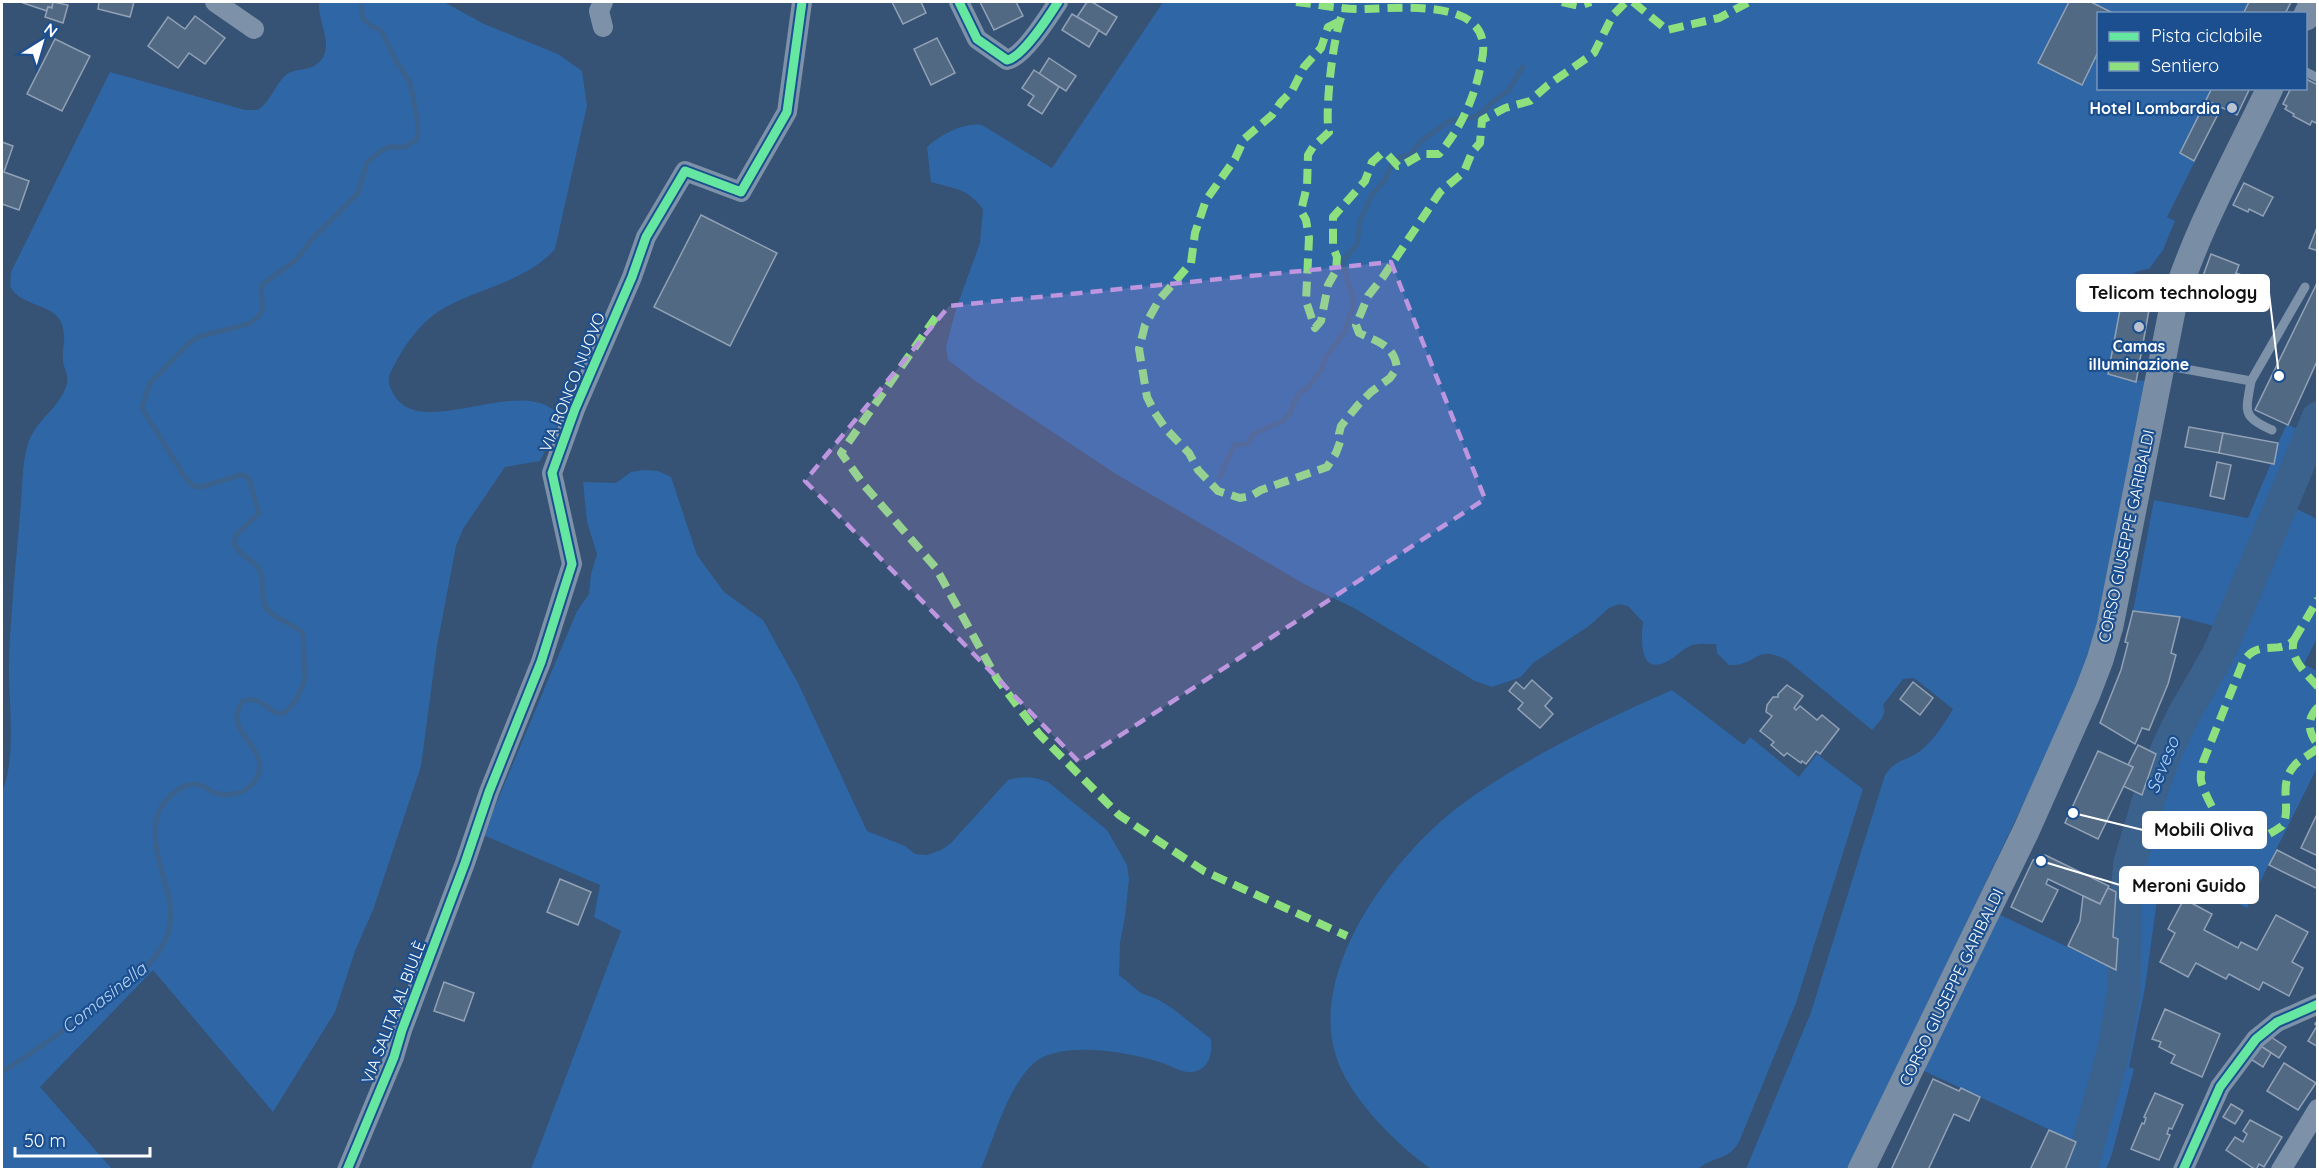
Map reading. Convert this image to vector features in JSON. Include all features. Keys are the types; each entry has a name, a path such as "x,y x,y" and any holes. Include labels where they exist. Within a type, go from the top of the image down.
{"main road":[{"name":"CORSO GIUSEPPE GARIBALDI","path":"1861,1170 2026,831 2100,660 2110,626 2126,551 2173,306 2184,270 2270,90"}],"street":[{"path":"215,2 254,29"},
{"path":"603,2 599,10 603,27"},
{"name":"VIA RONCO NUOVO","path":"465,863 489,792 541,662 572,564 552,473 575,409 632,277 646,237 684,171 741,192 787,112 802,2"},
{"path":"959,2 977,39 1006,60 1016,55 1047,20 1059,2"},
{"name":"VIA SALITA AL BIULÈ","path":"347,1170 394,1057 465,863"},
{"path":"2183,1170 2220,1087 2256,1039 2277,1022 2318,1004"},
{"path":"2281,1170 2318,1109"}],"lane":[{"path":"2272,430 2252,420 2247,414 2251,381 2305,287"},
{"path":"2160,365 2251,381"}],"highlighted area":[{"path":"1391,262 1485,499 1079,762 805,481 949,306"}],"shaded area":[{"path":"319,2 444,2 484,24 558,54 582,71 587,106 555,249 529,270 453,303 431,317 405,347 389,380 393,393 406,407 426,412 525,401 546,405 561,419 540,461 505,467 463,529 456,546 437,646 421,766 373,910 355,951 335,1012 273,1112 153,970 40,1087 112,1169 2,1169 2,791 7,778 11,745 10,639 23,474 26,451 31,437 62,396 67,381 63,362 62,323 49,310 16,294 10,286 11,272 110,72 245,110 258,110 287,74 311,68 321,60 326,45"},
{"path":"1163,2 2249,2 2244,12 2097,12 2097,90 2212,90 2180,153 2195,161 2167,217 2175,221 2163,250 2149,269 2135,273 2125,283 2125,379 2147,381 2091,656 2036,777 1849,1169 1746,1169 1811,1012 1885,775 1898,762 1925,747 1953,709 1914,678 1903,679 1883,705 1883,715 1872,730 1788,661 1777,656 1763,654 1746,662 1729,665 1717,653 1716,644 1698,644 1688,647 1659,665 1652,664 1647,660 1642,646 1643,622 1628,606 1619,604 1609,608 1589,626 1533,663 1521,677 1492,687 1475,681 1354,608 1304,584 1116,474 974,380 948,360 946,347 956,309 980,243 983,209 966,193 931,182 927,147 953,130 967,125 982,125 1052,168"},
{"path":"2287,424 2299,430 2218,627 2180,617 2133,611 2154,500 2248,518 2271,463 2274,464 2278,443"},
{"path":"658,471 671,477 697,555 724,592 763,620 798,683 867,831 905,846 915,854 927,855 951,843 1008,780 1028,777 1048,782 1107,830 1127,865 1129,879 1120,943 1119,975 1141,993 1172,1008 1211,1039 1210,1056 1205,1066 1195,1071 1185,1072 1146,1058 1095,1050 1060,1052 1046,1056 1034,1063 1025,1073 1009,1098 981,1169 531,1169 621,931 594,917 600,885 483,835 577,611 589,594 591,574 597,554 587,522 583,482 616,483 631,472"},
{"path":"2291,506 2317,519 2317,638 2304,664 2317,671 2317,768 2247,908 2194,881 2183,878 2160,878 2145,988 2129,1067 2134,1069 2106,1169 2092,1170 2121,1066 2131,1020 2143,856 2160,798 2173,762 2230,655"},
{"path":"1672,690 1744,745 1750,737 1799,777 1817,754 1863,789 1796,1003 1739,1142 1730,1152 1698,1169 1431,1169 1403,1147 1375,1119 1351,1088 1336,1056 1331,1023 1334,988 1345,953 1362,918 1383,885 1407,855 1432,829 1457,808 1507,774 1561,743"},
{"path":"1996,913 2116,970 2109,1019 2076,1142 1922,1070"}],"building":[{"path":"23,2 53,2 52,8 48,7 47,11"},
{"path":"53,2 68,5 63,23 45,17 48,7 52,8"},
{"path":"99,2 134,2 130,17 98,9"},
{"path":"892,2 921,2 926,13 903,24"},
{"path":"980,2 1016,2 1023,16 994,30"},
{"path":"1087,2 1092,2 1117,17 1106,35 1077,17"},
{"path":"2069,2 2091,2 2111,12 2097,12 2097,54 2082,85 2038,63"},
{"path":"2249,2 2291,2 2286,12 2244,12"},
{"path":"1072,14 1099,30 1089,47 1062,30"},
{"path":"195,16 225,38 205,64 189,53 178,68 148,46 168,17 185,29"},
{"path":"937,38 955,73 931,85 914,49"},
{"path":"55,39 90,56 62,111 27,94"},
{"path":"1049,58 1076,76 1066,91 1039,74"},
{"path":"1034,70 1059,87 1042,114 1028,105 1034,96 1022,88"},
{"path":"2307,80 2318,85 2318,124 2312,121 2310,125 2293,116 2294,114 2285,109 2287,106 2283,104 2290,90 2307,90"},
{"name":"Hotel Lombardia","path":"2211,90 2249,90 2237,115 2206,100"},
{"path":"2205,103 2220,110 2194,161 2180,153"},
{"path":"2,142 13,146 4,172 29,181 19,210 2,204"},
{"path":"2244,183 2273,197 2263,216 2233,205"},
{"path":"701,215 777,253 730,346 654,307"},
{"path":"2318,225 2318,251 2309,248"},
{"path":"2211,254 2239,265 2228,294 2200,284"},
{"path":"2236,273 2247,277 2240,296 2229,292"},
{"path":"2318,281 2318,359 2288,425 2255,410"},
{"path":"2125,283 2153,288 2136,382 2108,374"},
{"path":"2189,427 2223,433 2219,453 2185,447"},
{"path":"2223,433 2278,443 2274,464 2219,453"},
{"path":"2217,462 2231,465 2224,499 2210,496"},
{"path":"2133,611 2180,617 2171,653 2176,655 2168,684 2149,730 2142,728 2135,744 2100,723 2121,670"},
{"path":"1532,680 1552,698 1545,706 1553,714 1540,728 1518,709 1523,703 1509,691 1516,682 1524,689"},
{"path":"1913,682 1933,698 1920,715 1900,699"},
{"path":"1787,685 1803,696 1794,708 1796,710 1800,706 1817,720 1822,715 1839,729 1820,754 1816,751 1806,764 1787,753 1784,756 1771,745 1774,742 1760,731 1772,716 1766,712 1767,705 1773,697 1778,697"},
{"path":"2138,745 2156,754 2142,795 2123,786 2133,767 2128,765"},
{"path":"2098,751 2133,767 2098,839 2065,823"},
{"path":"2318,812 2318,856 2301,848"},
{"path":"2277,850 2318,871 2318,889 2269,865"},
{"path":"2045,855 2109,886 2100,904 2048,879 2046,884 2058,890 2042,922 2011,907 2033,860"},
{"path":"560,879 591,892 578,925 547,912"},
{"path":"2108,888 2116,892 2113,937 2118,939 2116,970 2068,946 2080,921 2083,896 2100,904"},
{"path":"2184,899 2212,914 2204,930 2238,948 2241,942 2257,950 2276,915 2308,932 2292,962 2303,968 2289,996 2263,982 2259,990 2229,974 2226,979 2196,963 2188,977 2160,962 2175,933 2168,929"},
{"path":"444,982 474,993 464,1021 434,1011"},
{"path":"2165,1009 2220,1034 2202,1077 2171,1063 2175,1055 2159,1047 2161,1042 2152,1039"},
{"path":"2318,1020 2318,1047 2308,1041"},
{"path":"2268,1035 2286,1047 2279,1058 2259,1045"},
{"path":"2259,1045 2271,1053 2263,1067 2249,1058"},
{"path":"2284,1063 2316,1083 2298,1110 2267,1091"},
{"path":"1933,1079 1959,1091 1961,1088 1980,1097 1969,1121 1954,1114 1928,1170 1891,1170"},
{"path":"2155,1093 2183,1105 2172,1129 2169,1128 2167,1134 2170,1135 2159,1160 2131,1149 2142,1123 2144,1124 2146,1118 2144,1117"},
{"path":"2231,1104 2243,1111 2235,1124 2223,1117"},
{"path":"2250,1120 2282,1137 2264,1167 2259,1164 2256,1170 2226,1150 2235,1137 2243,1142 2247,1134 2243,1131"},
{"path":"2049,1130 2076,1142 2065,1170 2030,1170"}],"waterway":[{"name":"Comasinella","path":"2,1072 126,984 158,953 168,932 171,915 156,842 156,819 160,809 167,799 188,785 200,785 214,792 228,795 241,792 251,785 258,775 260,765 257,755 237,721 237,712 243,701 257,700 274,712 285,713 296,700 305,680 303,633 268,610 264,602 259,569 239,551 234,543 236,535 259,513 249,479 240,475 201,487 193,486 184,476 142,408 150,383 191,341 201,336 249,324 259,316 263,308 261,291 263,284 296,260 313,238 358,193 367,162 382,150 389,147 405,147 416,140 417,118 410,82 396,61 383,34 363,19 361,2"},
{"path":"1220,477 1234,445 1248,444 1253,434 1283,421 1290,413 1297,396 1310,385 1322,369 1325,358 1344,333 1353,307 1353,298 1342,262 1357,244 1360,221 1371,196 1385,180 1393,162 1410,155 1421,141 1448,122 1460,118 1471,118 1483,112 1508,91 1523,67"},
{"name":"Seveso","path":"2081,1170 2114,1049 2124,991 2125,912 2130,862 2152,789 2167,749 2184,714 2218,655 2318,418"}],"marked path":[{"path":"1296,2 1339,8 1348,9 1407,8 1448,12 1465,18 1477,28 1483,43 1481,64 1471,100 1454,134 1439,154 1422,154 1398,166 1387,154 1381,154 1372,162 1365,181 1333,217 1336,271 1328,285 1321,321 1315,328 1306,301 1309,238 1306,220 1301,211 1307,186 1308,155 1329,132 1331,68 1338,30 1342,16 1346,8"},
{"path":"1562,2 1579,6 1591,2"},
{"path":"1338,22 1328,27 1321,48 1304,67 1292,91 1272,115 1244,139 1235,159 1206,200 1195,233 1191,263 1159,300 1145,325 1139,349 1147,397 1155,413 1166,429 1189,453 1198,470 1218,491 1240,498 1251,496 1261,490 1327,467 1340,442 1341,426 1358,405 1390,378 1397,368 1389,349 1359,333 1356,325 1368,296 1440,192 1464,172 1472,152 1480,143 1482,120 1505,108 1530,101 1548,85 1594,53 1613,15 1626,2"},
{"path":"1633,2 1667,30 1719,18 1749,2"},
{"path":"936,317 841,453 864,485 936,568 997,679 1039,734 1119,815 1204,871 1347,936"},
{"path":"2294,640 2318,599"},
{"path":"2318,687 2296,659 2294,640 2282,647 2255,651 2243,662 2203,762 2201,776 2211,805 2233,838 2249,842 2282,826 2286,813 2286,784 2291,770 2318,748"},
{"path":"2318,707 2310,721 2310,730 2318,745"}],"cycle path":[{"path":"347,1170 394,1057 489,792 541,662 572,564 552,473 575,409 632,277 646,237 685,171 741,192 787,112 802,2"},
{"path":"959,2 977,39 1007,60 1028,44 1058,2"},
{"path":"2183,1170 2220,1087 2256,1039 2277,1022 2318,1004"}],"place":[{"name":"Hotel Lombardia","path":"2232,108"},
{"name":"Camas illuminazione","path":"2139,327"},
{"name":"Telicom technology","path":"2279,376"},
{"name":"Mobili Oliva","path":"2073,813"},
{"name":"Meroni Guido","path":"2041,861"}]}
